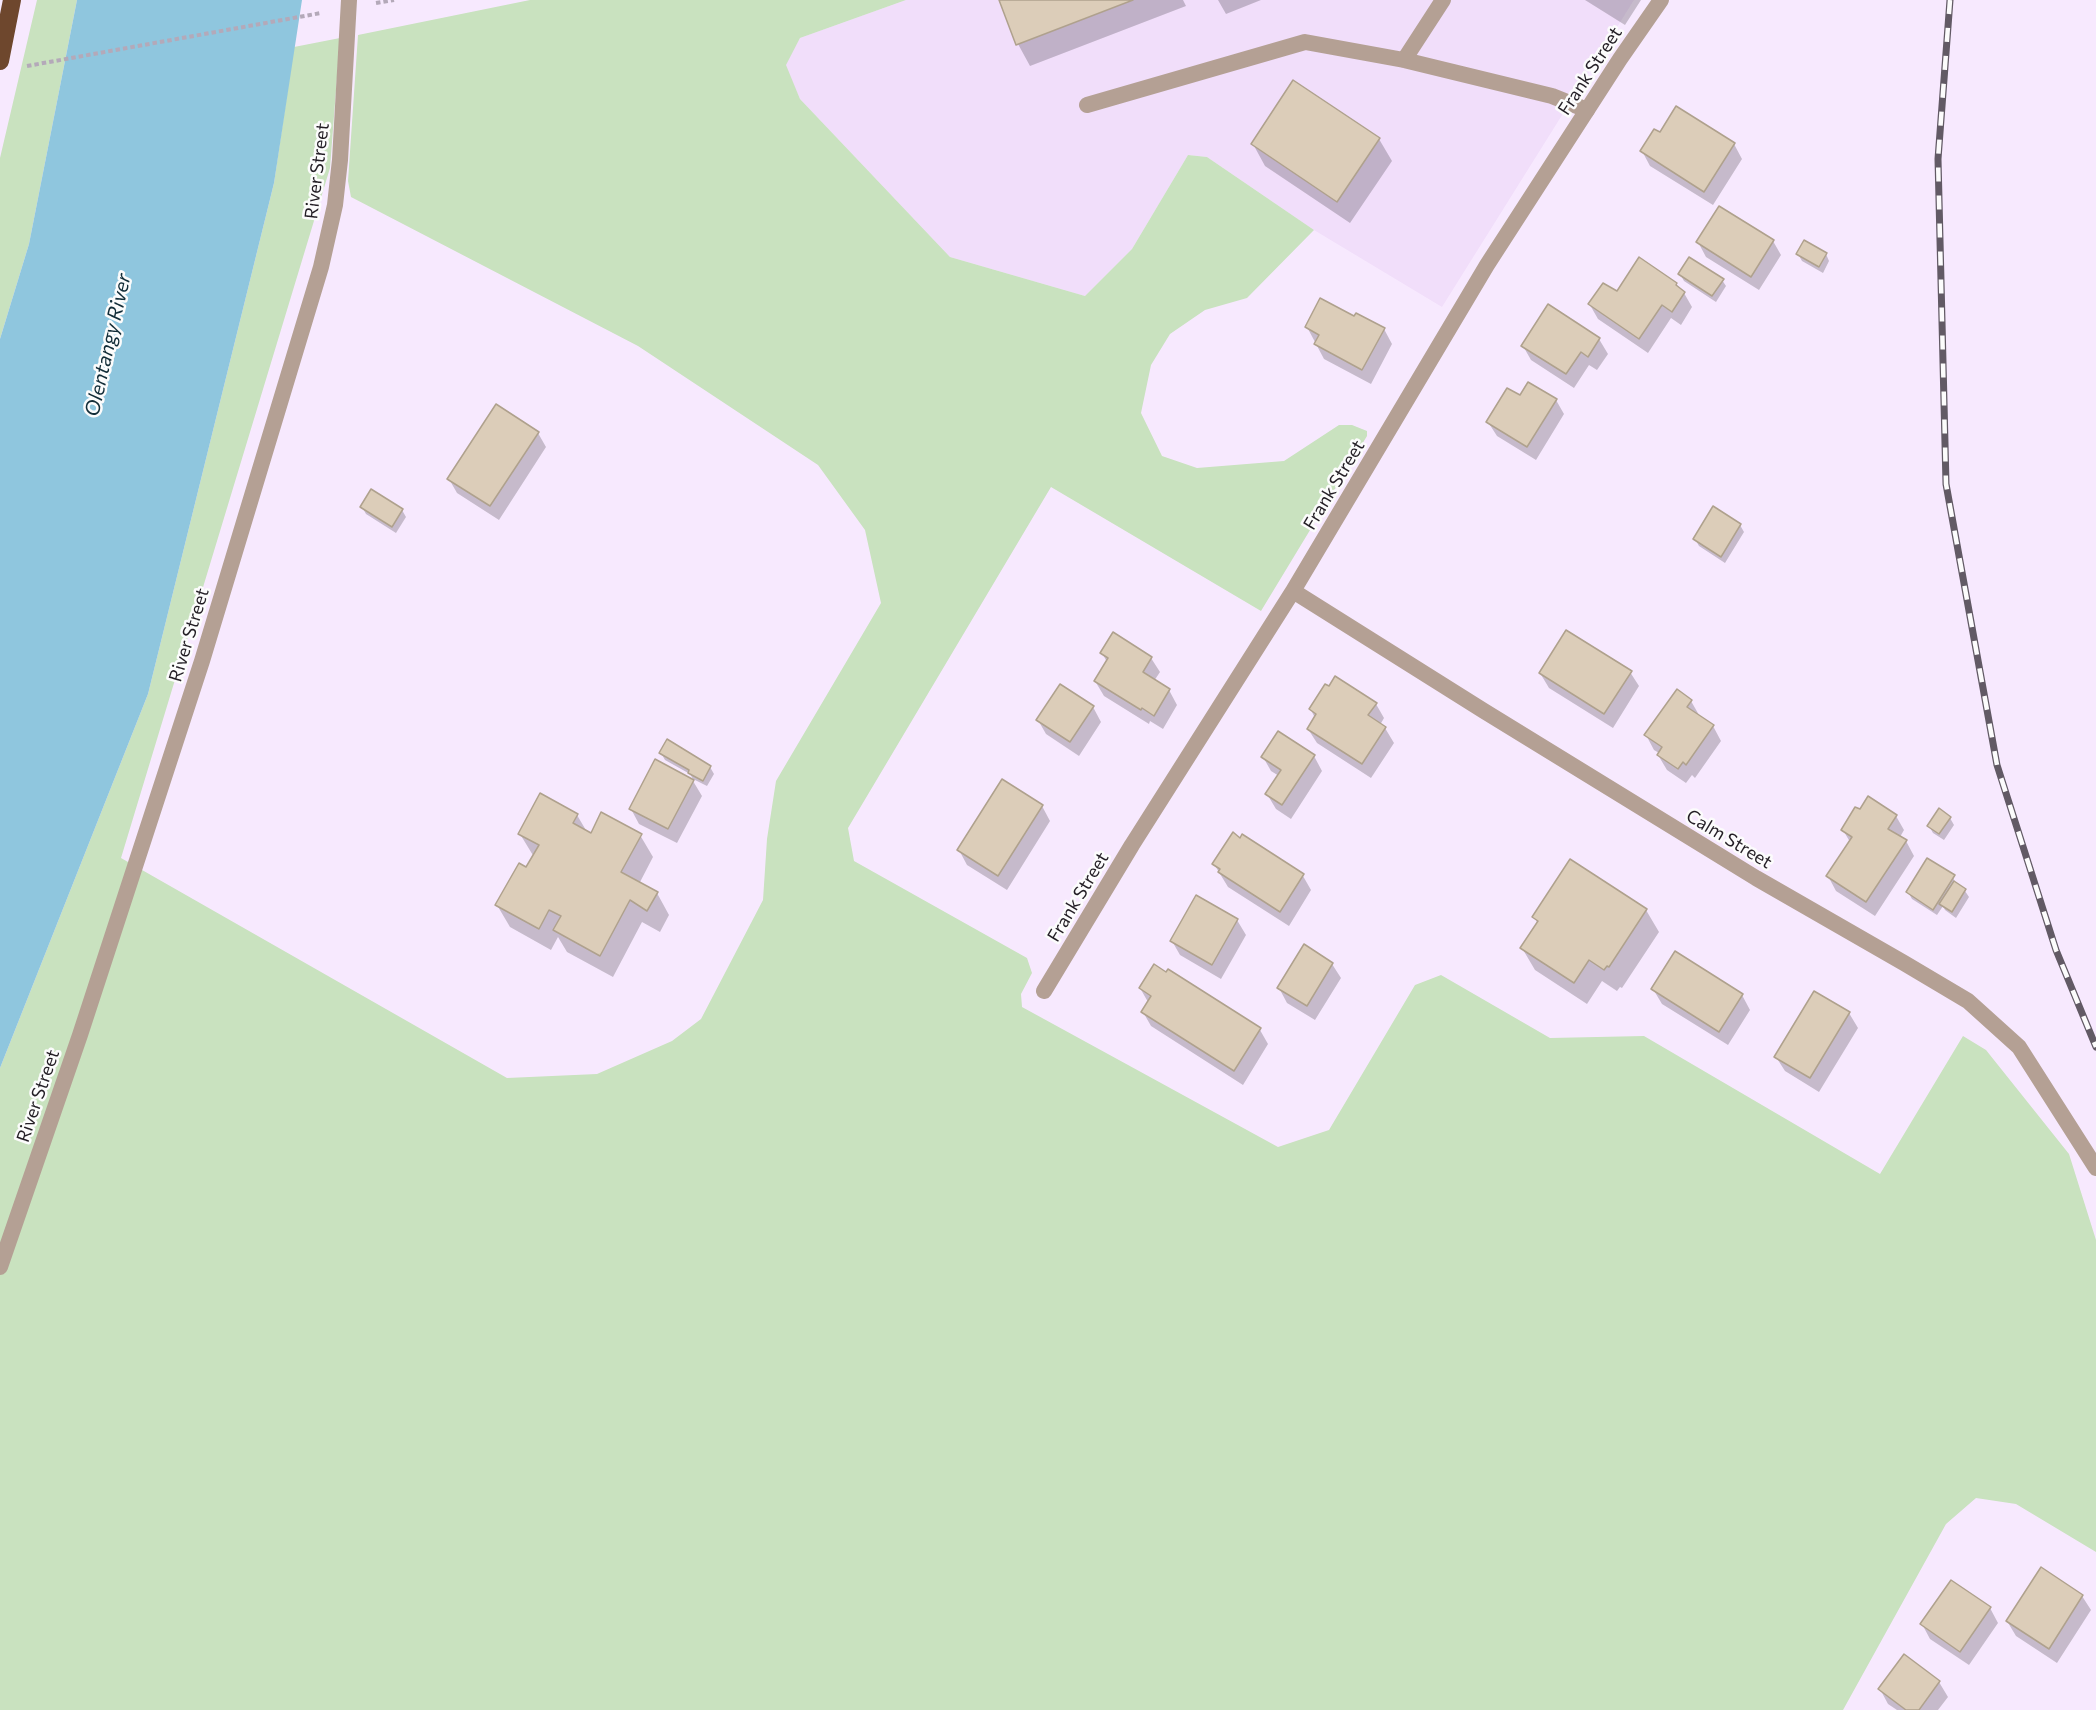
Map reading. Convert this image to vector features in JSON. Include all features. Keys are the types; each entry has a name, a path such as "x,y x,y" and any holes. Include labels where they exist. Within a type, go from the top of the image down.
{"highway":[{"path":"0,62 12,0"}],"street":[{"name":"River Street","path":"0,1267 80,1035 198,672 321,267 335,205 340,160 349,0"},
{"path":"1404,60 1443,0"},
{"name":"Frank Street","path":"1044,991 1138,836 1293,591 1487,264 1660,0"},
{"path":"1087,105 1305,42 1404,60 1552,96 1587,110"},
{"name":"Calm Street","path":"1293,591 1756,878 1968,1001 2019,1047 2096,1168"}],"path":[{"path":"367,5 392,0"},
{"path":"20,68 332,12"}],"shaded area":[{"path":"906,0 1634,0 1442,307 1314,230 1207,157 1188,155 1132,249 1085,296 950,257 800,99 785,65 800,38"}],"green space":[{"path":"37,0 77,0 29,244 0,339 0,158"},
{"path":"530,0 906,0 800,38 786,65 800,99 950,257 1085,296 1132,249 1188,155 1207,157 1314,230 1247,298 1205,310 1170,334 1151,365 1141,413 1162,456 1197,468 1284,461 1339,425 1352,425 1367,431 1367,436 1261,611 1051,487 848,828 854,861 1027,958 1032,973 1021,994 1022,1007 1278,1147 1329,1130 1415,985 1441,975 1550,1038 1644,1036 1880,1174 1963,1036 1986,1050 2069,1154 2096,1240 2096,1552 2016,1504 1976,1498 1946,1524 1843,1710 0,1710 0,1068 148,694 274,183 294,47 340,38 330,168 121,858 507,1078 597,1074 672,1041 701,1019 763,900 767,839 776,781 881,603 865,530 818,465 638,346 351,197 348,181 358,35"}],"water":[{"name":"Olentangy River","path":"77,0 302,0 274,183 148,694 0,1068 0,339 29,244"}],"building":[{"path":"999,0 1133,0 1016,45"},
{"path":"1293,80 1380,138 1337,202 1251,144"},
{"path":"1676,106 1735,143 1704,192 1640,151 1654,129 1660,132"},
{"path":"1719,206 1774,240 1751,277 1696,242"},
{"path":"1804,240 1827,253 1819,267 1796,254"},
{"path":"1639,257 1677,283 1676,285 1685,292 1672,312 1662,305 1639,339 1588,304 1603,283 1617,291"},
{"path":"1689,257 1724,279 1712,296 1678,274"},
{"path":"1320,298 1354,316 1356,313 1385,328 1362,370 1314,344 1319,335 1305,327"},
{"path":"1548,304 1600,338 1588,357 1581,352 1566,374 1521,346"},
{"path":"1528,382 1557,399 1527,447 1486,422 1507,388 1520,395"},
{"path":"496,404 539,432 490,506 447,479"},
{"path":"371,489 403,509 392,527 360,507"},
{"path":"1713,506 1741,524 1721,557 1693,539"},
{"path":"1566,630 1632,671 1604,714 1539,673"},
{"path":"1113,632 1152,657 1143,672 1170,689 1154,716 1094,681 1108,658 1100,653"},
{"path":"1335,676 1377,703 1368,715 1386,727 1362,764 1307,729 1316,714 1309,709 1325,684 1329,686"},
{"path":"1060,684 1094,706 1070,742 1036,720"},
{"path":"1677,689 1692,700 1687,707 1714,725 1686,765 1683,762 1678,769 1657,755 1662,747 1644,735"},
{"path":"1278,731 1315,755 1282,805 1265,794 1281,770 1261,757"},
{"path":"667,739 711,766 703,781 659,753"},
{"path":"655,759 694,780 668,829 629,809"},
{"path":"1002,779 1043,805 998,876 957,850"},
{"path":"540,793 578,814 573,823 591,833 601,812 642,834 621,872 658,892 647,911 630,900 600,956 553,930 561,916 549,910 539,929 495,905 519,863 526,867 539,845 518,834"},
{"path":"1868,796 1897,815 1888,829 1907,840 1866,902 1826,876 1852,837 1841,830 1855,807 1860,809"},
{"path":"1939,808 1951,817 1939,834 1927,826"},
{"path":"1233,832 1240,838 1242,834 1304,874 1280,912 1218,872 1220,869 1212,864"},
{"path":"1927,858 1955,875 1933,910 1906,892"},
{"path":"1570,859 1647,909 1609,967 1607,966 1604,970 1589,960 1574,983 1520,948 1538,921 1532,917"},
{"path":"1954,881 1966,889 1952,912 1939,904"},
{"path":"1196,895 1238,919 1212,965 1170,941"},
{"path":"1304,944 1333,963 1307,1006 1277,988"},
{"path":"1675,951 1743,994 1719,1032 1651,989"},
{"path":"1154,964 1166,972 1168,969 1261,1028 1234,1071 1141,1012 1151,996 1139,988"},
{"path":"1814,991 1850,1012 1810,1078 1774,1057"},
{"path":"2041,1567 2083,1595 2049,1649 2006,1621"},
{"path":"1951,1580 1991,1607 1960,1652 1920,1624"},
{"path":"1904,1654 1940,1681 1919,1710 1906,1710 1878,1689"}],"railway":[{"path":"1950,0 1938,159 1946,484 1997,765 2056,950 2096,1047"}]}
